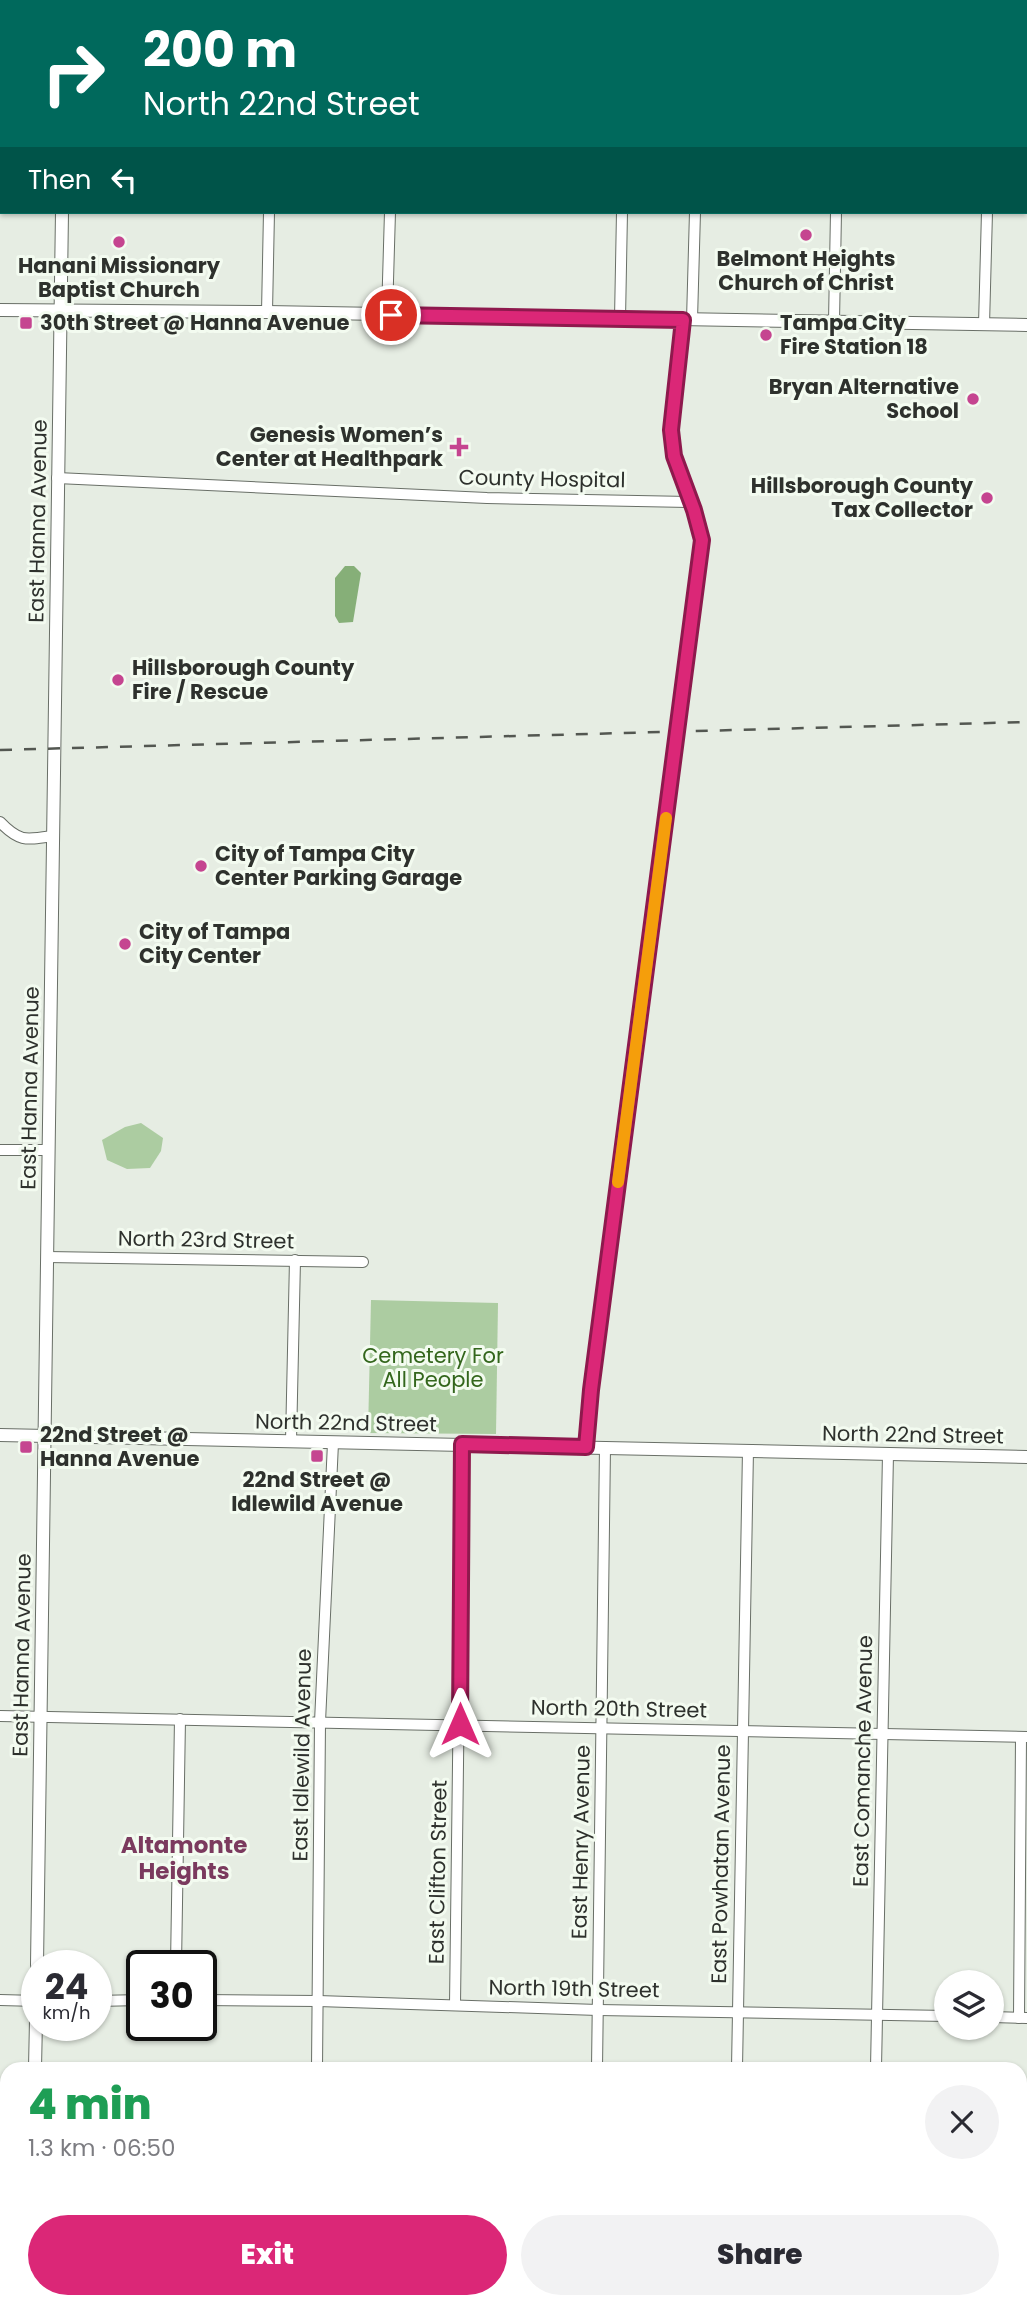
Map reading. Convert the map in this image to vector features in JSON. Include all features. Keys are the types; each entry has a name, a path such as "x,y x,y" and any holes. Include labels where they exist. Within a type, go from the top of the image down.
{"street":[{"name":"East Hanna Avenue","path":"37,1950 62,214"},
{"path":"267,312 269,214"},
{"path":"387,315 390,214"},
{"path":"620,319 622,214"},
{"path":"586,1447 591,1390 702,540 674,456 671,430 688,320 695,214"},
{"path":"834,321 836,214"},
{"path":"985,325 987,214"},
{"path":"0,310 1027,325"},
{"name":"County Hospital","path":"57,478 487,498 690,502"},
{"path":"0,822 16,836 52,836"},
{"path":"0,1150 48,1150"},
{"name":"North 23rd Street","path":"47,1257 363,1262"},
{"path":"292,1441 295,1260"},
{"name":"North 22nd Street","path":"0,1435 1027,1457"},
{"name":"East Idlewild Avenue","path":"317,2062 320,1721 333,1443"},
{"name":"East Clifton Street","path":"455,2005 462,1444"},
{"name":"East Henry Avenue","path":"597,2062 605,1447"},
{"name":"East Powhatan Avenue","path":"737,2062 748,1450"},
{"name":"East Comanche Avenue","path":"876,2062 888,1454"},
{"name":"North 20th Street","path":"0,1716 1024,1737"},
{"path":"176,1950 180,1719"},
{"path":"1004,2018 1023,2018 1024,1737"},
{"path":"0,2000 21,2001"},
{"name":"North 19th Street","path":"217,2000 934,2016"},
{"path":"35,2062 36,2041"}],"green space":[{"path":"141,1123 163,1138 161,1151 150,1168 127,1169 107,1160 102,1140 125,1127"},
{"name":"Cemetery For All People","path":"371,1300 498,1303 496,1434 368,1433"}],"shaded area":[{"path":"345,566 354,566 361,573 353,622 339,623 335,616 335,578"}],"railway":[{"path":"0,750 1027,722"}],"slow traffic":[{"path":"618,1182 666,818"}],"place":[{"name":"Belmont Heights Church of Christ","path":"806,235"},
{"name":"Hanani Missionary Baptist Church","path":"119,242"},
{"name":"30th Street @ Hanna Avenue","path":"26,323"},
{"name":"Tampa City Fire Station 18","path":"766,335"},
{"name":"Bryan Alternative School","path":"973,399"},
{"name":"Genesis Women’s Center at Healthpark","path":"459,447"},
{"name":"Hillsborough County Tax Collector","path":"987,498"},
{"name":"Hillsborough County Fire / Rescue","path":"118,680"},
{"name":"City of Tampa City Center Parking Garage","path":"201,866"},
{"name":"City of Tampa City Center","path":"125,944"},
{"name":"22nd Street @ Hanna Avenue","path":"26,1447"},
{"name":"22nd Street @ Idlewild Avenue","path":"317,1456"}],"district":[{"name":"Altamonte Heights","path":"184,1858"}],"route":[{"path":"391,315 683,320 671,430 674,456 702,540 591,1390 586,1447 462,1444 460,1724"}]}
